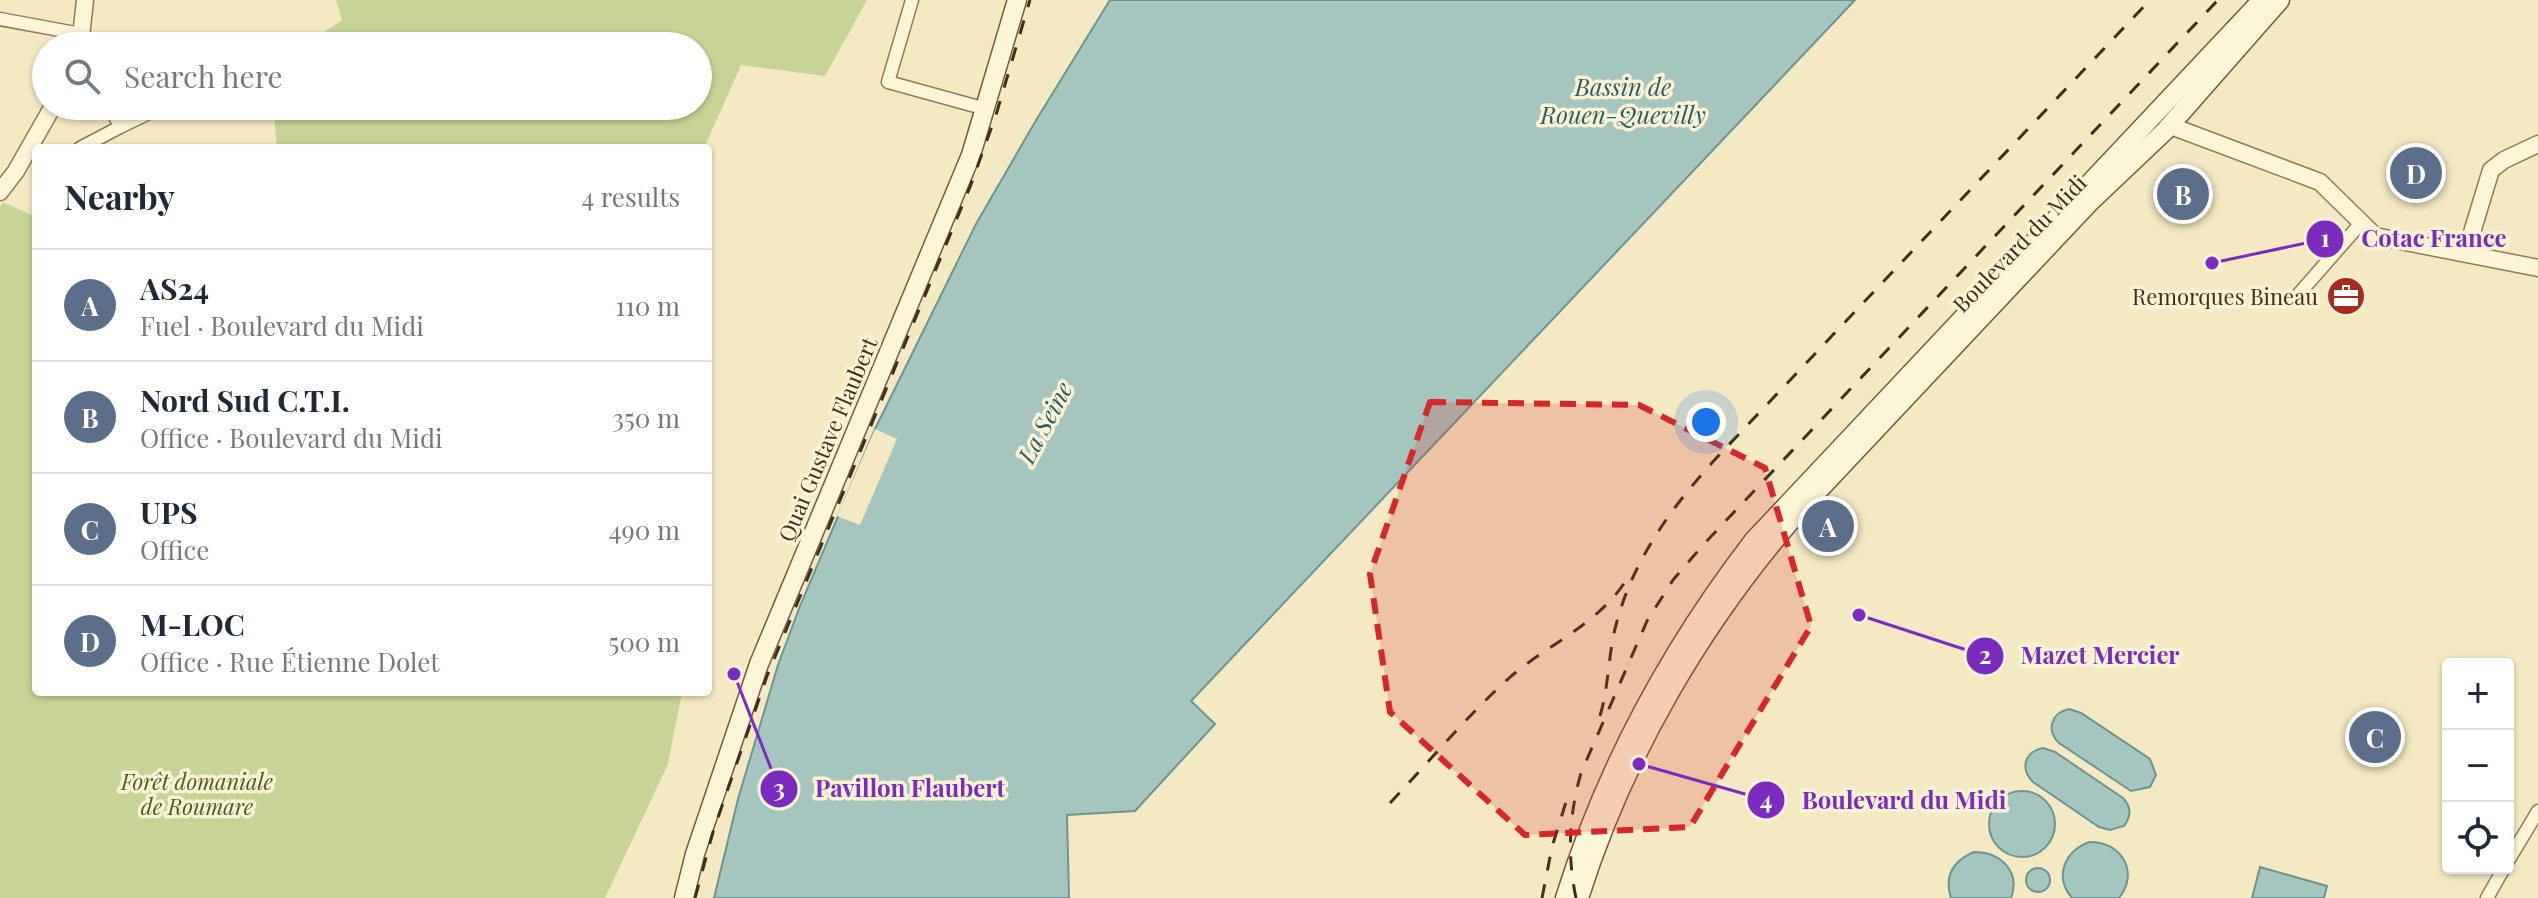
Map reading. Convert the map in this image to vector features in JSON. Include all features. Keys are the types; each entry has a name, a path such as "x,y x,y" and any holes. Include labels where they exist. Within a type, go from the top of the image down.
{"main road":[{"name":"Quai Gustave Flaubert","path":"684,898 695,854 759,664 971,155 1017,0"},
{"name":"Boulevard du Midi","path":"1679,645 1702,632 1811,498 2089,203 2262,0"},
{"name":"Boulevard du Midi","path":"1565,898 1588,831 1621,755 1679,645 1758,535 2280,0"},
{"name":"Boulevard du Midi","path":"1579,898 1601,835 1637,754 1758,535"}],"street":[{"path":"82,32 85,0"},
{"path":"912,0 888,82 986,109"},
{"path":"0,19 50,32"},
{"path":"0,192 16,171 45,120"},
{"path":"117,120 120,127"},
{"path":"88,144 134,120"},
{"path":"2162,121 2320,182 2375,236 2538,268"},
{"path":"2466,252 2491,170 2504,160 2538,144"},
{"path":"2297,296 2358,221"},
{"path":"2514,851 2538,811"},
{"path":"2487,898 2501,874"}],"highlighted area":[{"path":"1430,402 1639,405 1765,468 1811,626 1690,827 1525,835 1390,712 1370,574"}],"green space":[{"path":"336,0 867,0 825,76 741,65 706,144 277,144 274,120 712,120 712,32 324,32 342,20"},
{"name":"Forêt domaniale de Roumare","path":"3,202 32,215 32,696 681,696 668,764 605,898 0,898 0,207"}],"water":[{"path":"1110,0 1855,0 1191,701 1215,724 1135,811 1067,815 1069,898 714,898 738,799 778,665 875,429 976,224"},
{"path":"2069,709 2081,713 2150,759 2156,775 2150,787 2131,791 2059,743 2052,723 2058,714"},
{"path":"2043,748 2055,752 2123,798 2130,812 2124,826 2110,830 2099,827 2033,782 2026,772 2026,762 2032,753"},
{"path":"2022,791 2035,794 2045,801 2052,811 2055,824 2052,837 2045,847 2035,854 2022,857 2009,854 1999,847 1992,837 1989,824 1992,811 1999,801 2009,794"},
{"path":"2089,842 2110,847 2124,860 2128,878 2119,898 2072,898 2067,890 2064,866 2073,852"},
{"path":"1974,852 1992,855 2006,865 2013,879 2011,898 1951,898 1949,883 1952,870"},
{"path":"2260,867 2327,886 2324,898 2252,898"},
{"path":"2038,868 2049,875 2050,880 2043,891 2038,892 2027,885 2026,880 2033,869"}],"pier":[{"path":"875,429 897,439 860,525 837,516"}],"railway":[{"path":"695,898 713,832 767,676 970,187 996,115 1030,0"},
{"path":"1600,716 1613,636 1624,600 1645,554 1688,490 2150,0"},
{"path":"1576,898 1571,866 1571,835 1581,773 1647,621 1673,580 2218,0"},
{"path":"1390,803 1492,694 1523,667 1600,611 1625,582"},
{"path":"1542,898 1552,847 1566,802"}],"place":[{"name":"M-LOC","path":"2416,173"},
{"name":"Nord Sud C.T.I.","path":"2183,194"},
{"name":"Cotac France","path":"2212,263"},
{"name":"Remorques Bineau","path":"2346,296"},
{"name":"AS24","path":"1828,526"},
{"name":"Mazet Mercier","path":"1859,615"},
{"name":"Pavillon Flaubert","path":"734,674"},
{"name":"UPS","path":"2375,737"},
{"name":"Boulevard du Midi","path":"1639,764"}],"water label":[{"name":"Bassin de Rouen-Quevilly","path":"1623,100"},
{"name":"La Seine","path":"1044,422"}]}
